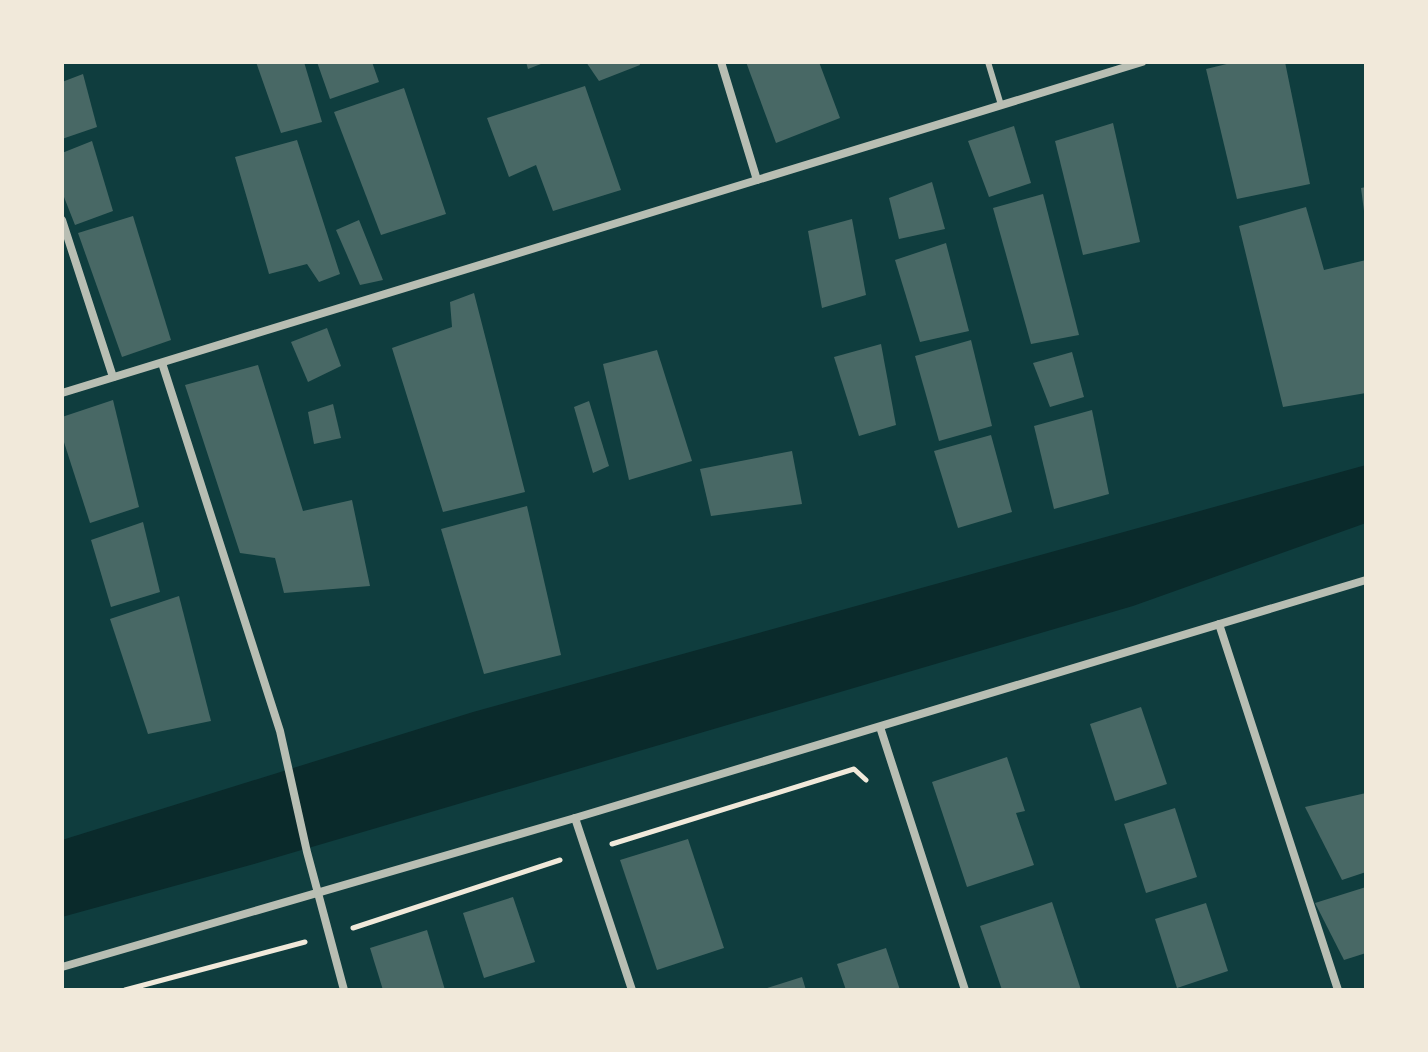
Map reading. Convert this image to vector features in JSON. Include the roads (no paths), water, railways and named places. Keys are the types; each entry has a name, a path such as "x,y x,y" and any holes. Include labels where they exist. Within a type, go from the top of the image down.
{"street":[{"path":"721,62 757,180"},
{"path":"62,393 1142,62"},
{"path":"62,220 113,377"},
{"path":"162,363 280,731 307,852 344,990"},
{"path":"62,967 575,818 1366,580"},
{"path":"1219,624 1338,990"},
{"path":"880,727 965,990"},
{"path":"575,818 632,990"}],"lane":[{"path":"988,62 1001,105"}],"water":[{"path":"1366,465 1366,523 1133,606 254,864 62,917 62,840 473,712"}]}
